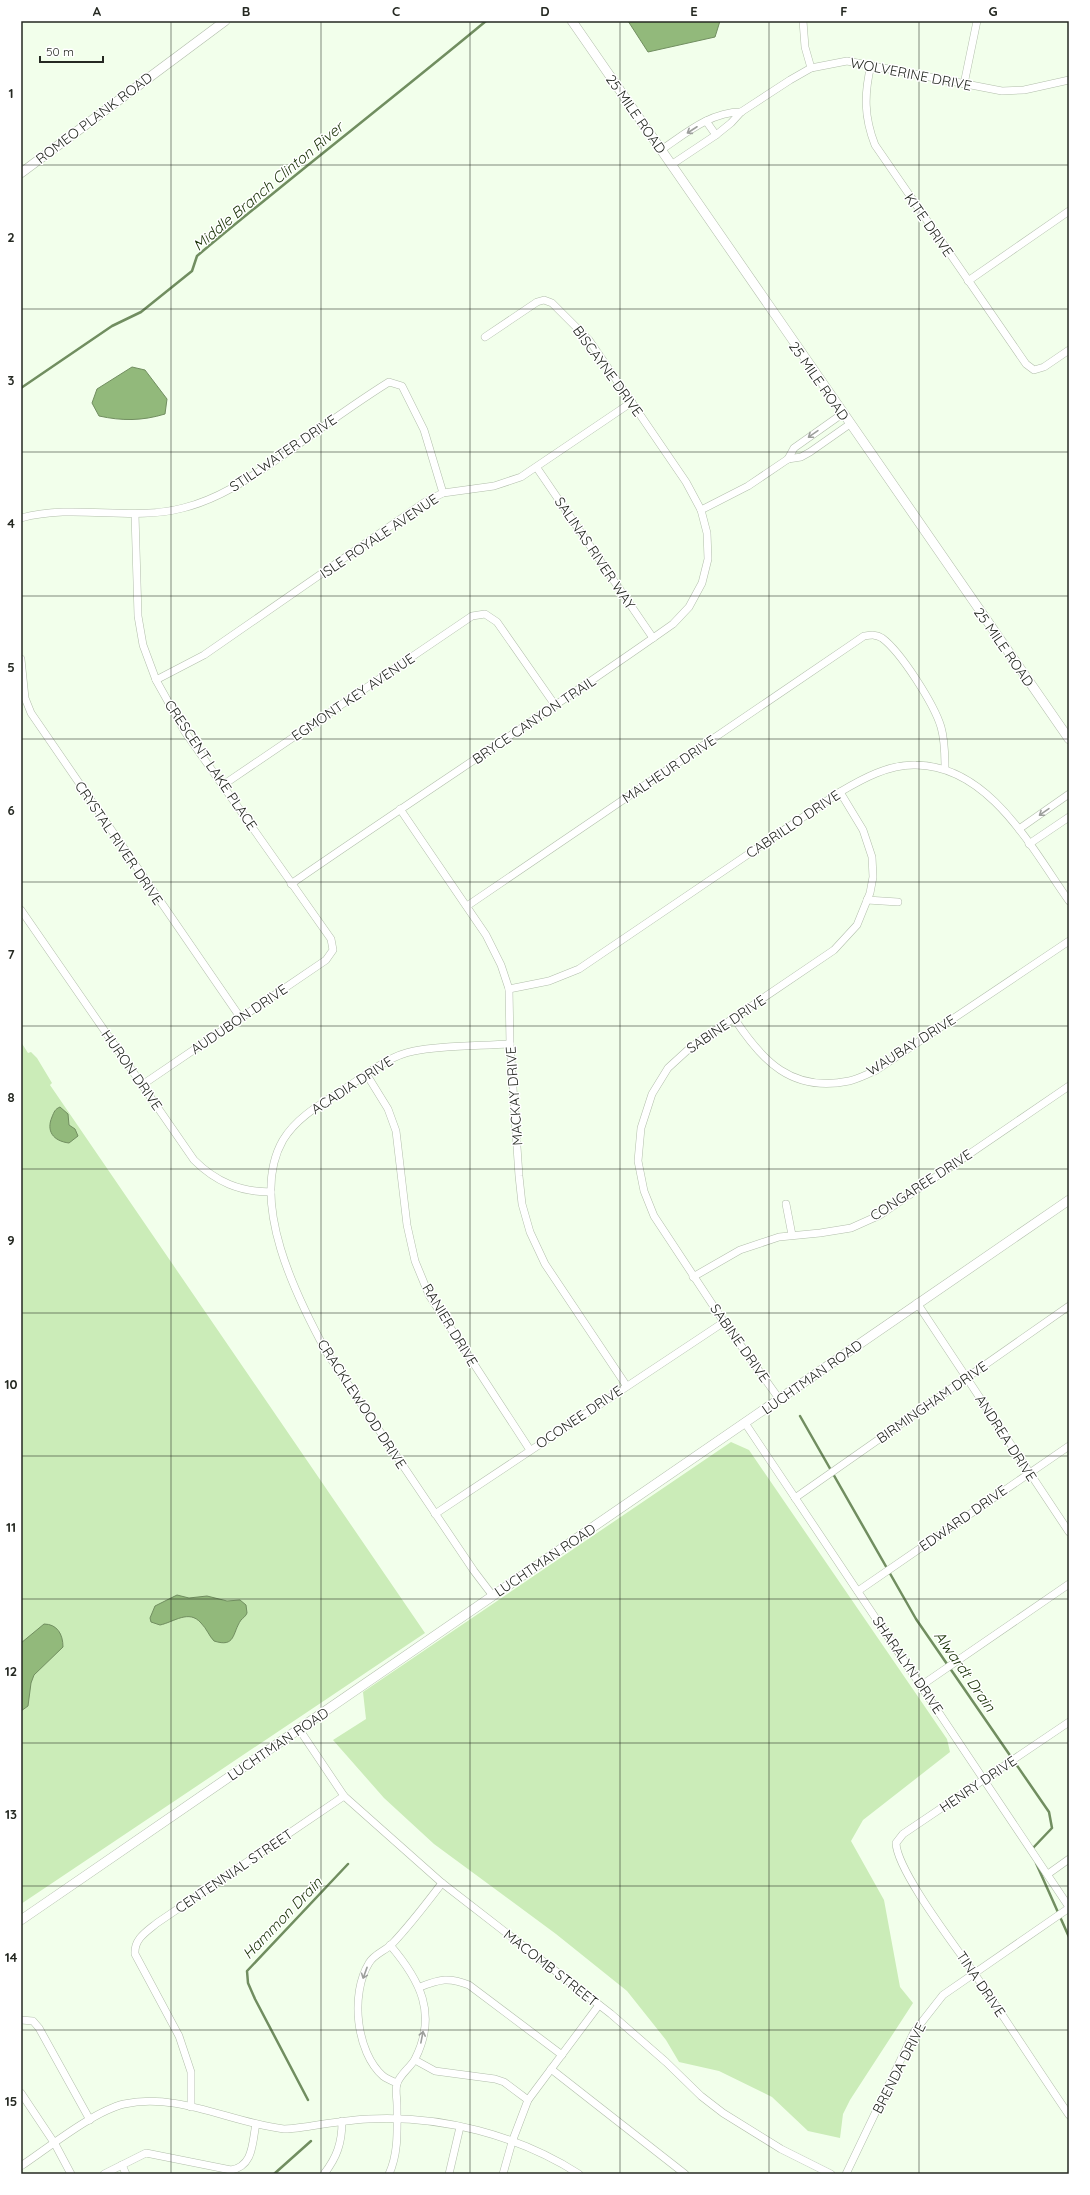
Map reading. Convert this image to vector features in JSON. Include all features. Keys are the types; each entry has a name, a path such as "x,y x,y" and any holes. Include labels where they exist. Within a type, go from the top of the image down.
{"street":[{"name":"ROMEO PLANK ROAD","path":"21,173 225,21"},
{"name":"25 MILE ROAD","path":"572,21 842,414 1069,740"},
{"path":"803,21 805,47 811,68"},
{"path":"964,84 977,21"},
{"name":"WOLVERINE DRIVE","path":"671,165 716,134 741,112 811,68 847,61 1002,91 1024,90 1069,80"},
{"name":"KITE DRIVE","path":"870,65 865,106 866,119 875,145 968,281 1026,364 1034,370 1044,367 1069,350"},
{"name":"WOLVERINE DRIVE","path":"661,150 706,121 726,112 741,112"},
{"path":"706,121 716,134"},
{"path":"968,281 1069,211"},
{"name":"BISCAYNE DRIVE","path":"485,337 537,302 544,300 552,303 589,340 686,482 701,510"},
{"name":"STILLWATER DRIVE","path":"21,518 50,512 135,514 166,512 209,501 248,480 389,382 397,383 402,386 424,430 443,493"},
{"name":"ISLE ROYALE AVENUE","path":"156,680 204,655 413,510 443,493 505,484 537,468 632,402"},
{"path":"788,459 794,448 842,414"},
{"path":"701,510 748,486 788,459 801,457 810,452 850,424"},
{"name":"SALINAS RIVER WAY","path":"537,468 653,638"},
{"name":"BRYCE CANYON TRAIL","path":"291,884 400,809 455,774 673,624 689,607 702,582 708,559 707,533 701,510"},
{"name":"CRESCENT LAKE PLACE","path":"135,514 138,616 142,645 156,680 185,732 331,939 333,950"},
{"name":"EGMONT KEY AVENUE","path":"223,785 472,616 485,614 492,618 502,628 555,705"},
{"name":"MALHEUR DRIVE","path":"467,906 864,636 872,634 881,638 906,666 937,714 945,746 945,769"},
{"name":"CRYSTAL RIVER DRIVE","path":"21,659 25,698 31,713 240,1018"},
{"name":"CABRILLO DRIVE","path":"509,989 549,981 579,969 840,792 864,778 888,770 916,765 945,769 964,778 992,797 1018,829 1069,901"},
{"name":"SABINE DRIVE","path":"780,1400 693,1277 654,1216 644,1191 638,1161 641,1128 652,1094 668,1068 690,1046 834,950 857,925 867,900 873,877 872,856 863,830 840,792"},
{"path":"1018,829 1069,794"},
{"name":"MACKAY DRIVE","path":"400,809 467,906 489,940 501,965 509,989 510,1044 519,1176 522,1204 530,1232 545,1264 626,1385"},
{"path":"1029,844 1069,817"},
{"path":"867,900 898,902"},
{"name":"HURON DRIVE","path":"21,910 188,1151 205,1170 235,1187 245,1190 271,1192"},
{"name":"WAUBAY DRIVE","path":"734,1018 751,1044 773,1066 796,1078 823,1083 849,1081 875,1071 1069,941"},
{"name":"AUDUBON DRIVE","path":"142,1086 326,960 333,950"},
{"name":"ACADIA DRIVE","path":"271,1192 272,1164 284,1139 301,1119 383,1063 414,1051 510,1044"},
{"name":"RANIER DRIVE","path":"367,1075 388,1109 396,1131 407,1225 415,1261 429,1295 530,1450"},
{"name":"CONGAREE DRIVE","path":"693,1277 740,1250 778,1236 852,1228 880,1215 1069,1086"},
{"name":"CRACKLEWOOD DRIVE","path":"271,1192 280,1248 307,1317 327,1353 435,1514 493,1596"},
{"name":"LUCHTMAN ROAD","path":"21,1920 1069,1200"},
{"path":"786,1204 792,1235"},
{"name":"ANDREA DRIVE","path":"917,1303 1069,1532"},
{"name":"BIRMINGHAM DRIVE","path":"795,1498 1069,1306"},
{"name":"OCONEE DRIVE","path":"435,1514 626,1385 724,1322"},
{"name":"SHARALYN DRIVE","path":"745,1423 922,1685 1069,1907"},
{"name":"EDWARD DRIVE","path":"858,1591 1029,1472 1069,1446"},
{"path":"922,1685 1069,1584"},
{"name":"HENRY DRIVE","path":"896,1850 896,1843 903,1834 1069,1722"},
{"name":"MACOMB STREET","path":"299,1730 344,1796 442,1883 640,2038 701,2096 723,2113 781,2149 831,2174"},
{"name":"CENTENNIAL STREET","path":"191,2107 191,2072 185,2050 135,1954 134,1946 148,1930 344,1796"},
{"name":"TINA DRIVE","path":"896,1850 904,1868 932,1912 1069,2115"},
{"path":"1048,1874 1069,1859"},
{"path":"397,2083 384,2078 367,2054 358,2017 358,2000 369,1963 390,1945 415,1919 442,1883"},
{"name":"BRENDA DRIVE","path":"846,2174 914,2032 943,1995 973,1972 1069,1907"},
{"path":"389,2174 393,2165 397,2141 397,2083 415,2060 421,2042 425,2019 420,1987 405,1962 390,1945"},
{"path":"420,1987 440,1979 460,1981 469,1985 562,2055"},
{"path":"503,2174 512,2142 528,2100 599,2005"},
{"path":"23,2019 33,2021 39,2028 90,2120"},
{"path":"415,2060 435,2071 495,2079 504,2082 528,2100"},
{"path":"551,2069 685,2174"},
{"path":"21,2093 55,2144 71,2174"},
{"path":"21,2166 90,2120 124,2104 160,2102 191,2107 256,2124 286,2129 342,2122 397,2119 428,2121 477,2130 512,2142 560,2162 579,2174"},
{"path":"324,2174 338,2152 342,2140 342,2122"},
{"path":"104,2174 146,2153 154,2153 231,2170 240,2168 246,2164 250,2155 256,2124"},
{"path":"449,2174 460,2127"},
{"path":"122,2165 126,2174"}],"shaded area":[{"path":"628,21 720,21 715,37 648,52"},
{"path":"132,367 145,370 167,399 165,414 132,420 99,416 92,403 97,389"},
{"path":"21,1042 28,1053 31,1052 37,1058 52,1083 50,1085 425,1633 21,1904"},
{"path":"60,1107 68,1114 69,1125 75,1129 78,1136 69,1143 55,1138 50,1127 50,1122 55,1111"},
{"path":"731,1442 749,1450 947,1739 950,1752 863,1820 851,1841 884,1900 900,1987 913,2003 850,2100 843,2114 840,2138 808,2131 772,2097 719,2071 679,2062 666,2040 627,1991 556,1934 434,1844 384,1798 333,1740 366,1719 363,1692"},
{"path":"177,1595 189,1598 207,1596 227,1601 240,1600 246,1605 247,1613 241,1620 230,1641 221,1643 214,1641 201,1623 192,1617 181,1618 160,1625 151,1622 150,1618 155,1606"},
{"path":"44,1624 49,1624 56,1628 62,1638 63,1647 34,1675 31,1683 28,1706 21,1711 21,1643"}],"waterway":[{"name":"Middle Branch Clinton River","path":"21,388 112,326 141,312 192,271 197,256 486,21"},
{"name":"Alwardt Drain","path":"800,1416 916,1619 1049,1812 1052,1828 1032,1849"},
{"name":"Alwardt Drain","path":"1036,1863 1069,1937"},
{"name":"Hammon Drain","path":"308,2100 255,1999 248,1983 247,1971 348,1864"},
{"name":"Hammon Drain","path":"274,2174 311,2141"}]}
